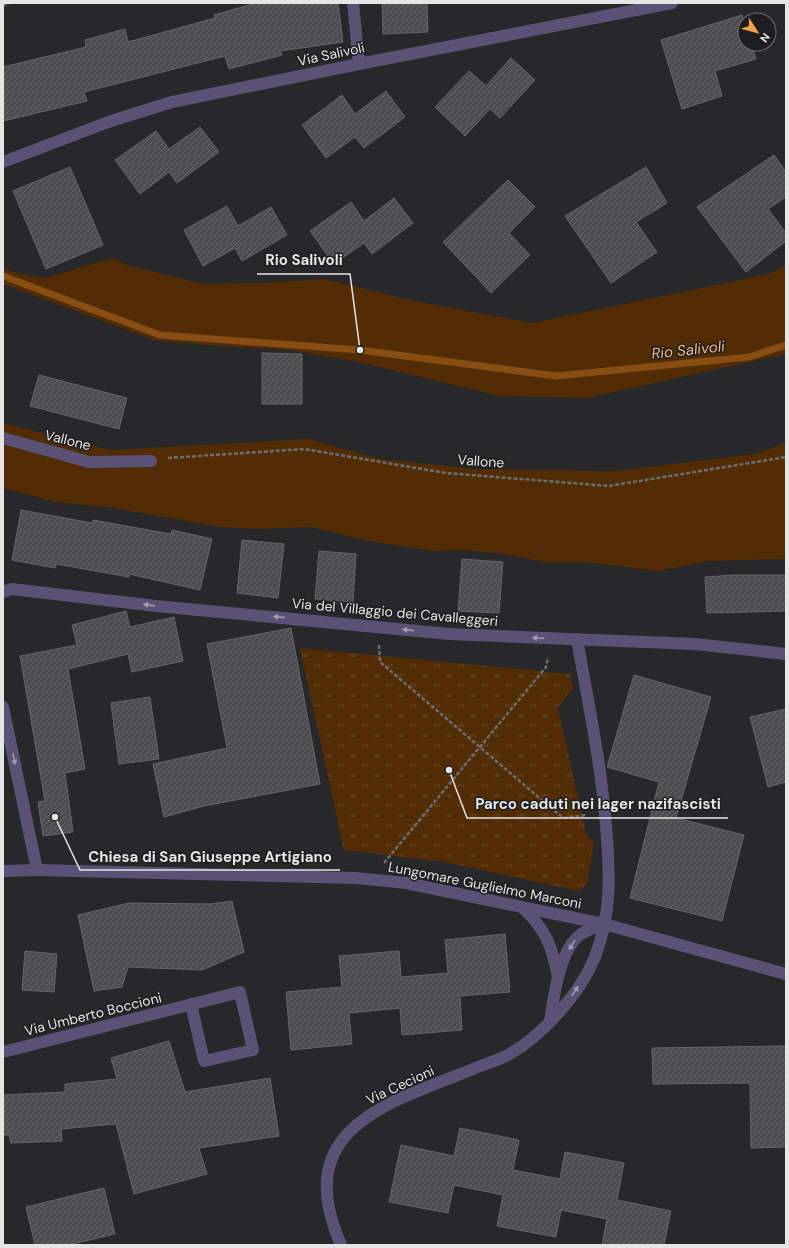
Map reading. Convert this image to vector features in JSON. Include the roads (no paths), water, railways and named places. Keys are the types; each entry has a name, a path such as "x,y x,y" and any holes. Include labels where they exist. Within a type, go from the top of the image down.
{"street":[{"path":"353,3 360,64"},
{"name":"Via Salivoli","path":"3,162 111,121 172,102 672,3"},
{"name":"Vallone","path":"3,438 89,462 151,461"},
{"name":"Via del Villaggio dei Cavalleggeri","path":"3,592 12,589 156,606 449,634 695,644 786,654"},
{"name":"Via Cecioni","path":"341,1245 334,1228 326,1186 334,1151 346,1134 363,1118 399,1098 506,1056 528,1042 550,1021 585,978 595,957 604,924 610,886 603,782 577,639"},
{"path":"3,707 37,870"},
{"name":"Lungomare Guglielmo Marconi","path":"3,871 37,870 371,879 406,883 604,924 786,974"},
{"path":"522,907 538,922 547,936 554,954 558,977"},
{"path":"550,1021 558,977 573,941 582,933 604,924"},
{"name":"Via Umberto Boccioni","path":"3,1052 191,1004 240,992 253,1050 204,1061 191,1004"}],"waterway":[{"name":"Rio Salivoli","path":"3,276 160,335 360,350 556,376 749,357 786,345"}],"place":[{"name":"Rio Salivoli","path":"360,350"},
{"name":"Parco caduti nei lager nazifascisti","path":"449,770"},
{"name":"Chiesa di San Giuseppe Artigiano","path":"55,817"}]}
